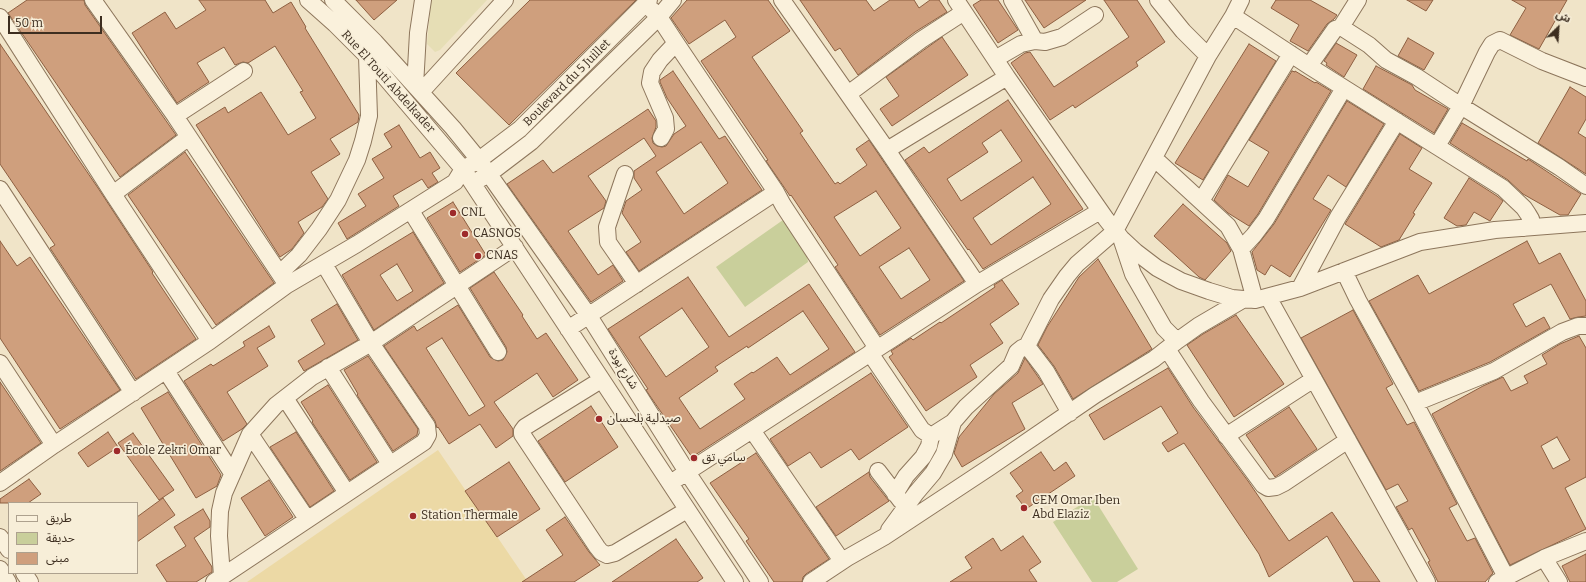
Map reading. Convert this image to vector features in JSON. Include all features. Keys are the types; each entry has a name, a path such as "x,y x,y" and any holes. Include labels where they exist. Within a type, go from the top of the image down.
{"street":[{"path":"93,0 175,116 283,279"},
{"name":"Rue El Touti Abdelkader","path":"308,0 367,56 459,175"},
{"name":"Rue El Touti Abdelkader","path":"333,0 375,42 418,89 479,160"},
{"path":"418,89 418,32 423,0"},
{"path":"418,89 505,0"},
{"path":"472,182 489,174 531,142 659,17 673,0"},
{"path":"782,0 887,150 977,284"},
{"path":"1012,0 1035,41"},
{"path":"1158,0 1208,56"},
{"path":"895,494 906,476 923,457 929,446 931,436 953,422 966,406 1011,366 1017,352 1027,346 1051,299 1077,264 1118,234 1154,158 1208,56 1233,16 1241,0"},
{"path":"1309,66 1335,30 1341,27 1358,0"},
{"path":"647,2 659,17 776,192 918,425 922,430 931,436"},
{"name":"Boulevard du 5 Juillet","path":"283,279 324,264 410,211 520,129 647,2"},
{"path":"848,94 921,40 960,6 1007,77 1100,211 1118,234 1136,252 1157,268 1181,281 1232,298 1262,297"},
{"path":"995,59 1021,44 1035,41 1045,42 1062,36 1096,15"},
{"path":"1233,16 1309,66 1503,188 1524,208 1531,219 1528,226 1524,228"},
{"path":"0,17 210,341"},
{"path":"1341,27 1369,45 1386,60 1417,77 1586,186"},
{"path":"1437,146 1462,106 1487,52 1492,44 1500,40 1542,61 1586,78"},
{"path":"661,138 666,129 665,118 650,83 652,72 660,60 676,43"},
{"path":"1201,201 1291,54"},
{"path":"0,483 54,445 133,394 210,341 283,279 338,200 357,160 369,116 367,56"},
{"path":"175,116 244,71"},
{"path":"887,150 1007,77"},
{"path":"1241,249 1266,219 1344,88"},
{"path":"1300,288 1338,217 1397,121"},
{"path":"114,194 189,137"},
{"path":"1154,158 1228,226 1241,249 1262,297 1314,379 1427,582"},
{"name":"شارع بودة","path":"479,160 589,316 687,472 760,582"},
{"path":"625,174 607,228 608,242 637,284"},
{"name":"شارع بودة","path":"459,175 472,182 735,582"},
{"path":"0,189 133,394"},
{"path":"568,329 776,192"},
{"path":"410,211 498,352"},
{"path":"670,484 977,284 1100,211"},
{"path":"811,582 842,561 884,537 990,467 1198,326 1262,297 1300,288 1420,242 1495,230 1555,224 1586,223"},
{"path":"1118,234 1133,274 1172,345 1226,436 1263,485 1268,488 1276,487 1284,483 1348,440"},
{"path":"218,579 220,511 224,492 250,434 257,424 285,398 328,367 371,343 515,247"},
{"path":"218,579 424,442 427,438 427,426 371,343 324,264"},
{"path":"1344,271 1372,328 1415,403 1502,579 1544,558 1586,540"},
{"path":"1415,403 1494,371 1562,332 1578,326 1586,326"},
{"path":"1027,346 1046,371 1070,413"},
{"path":"0,363 54,445"},
{"path":"328,367 390,464"},
{"path":"166,371 232,473"},
{"path":"1226,436 1314,379"},
{"path":"601,380 525,427 522,434 601,552 607,555 616,553 687,510"},
{"path":"285,398 347,493"},
{"path":"884,537 933,473 944,454 953,422"},
{"path":"752,430 842,561"},
{"path":"250,434 307,519"},
{"path":"878,471 906,507"},
{"path":"0,537 8,549"},
{"path":"1544,558 1558,582"},
{"path":"0,569 8,582"}],"shaded area":[{"path":"431,0 487,0 440,50 435,52 427,44"}],"green space":[{"path":"783,220 807,255 808,262 745,307 716,267"},
{"path":"1093,497 1138,569 1117,582 1092,582 1053,522"}],"sand":[{"name":"Station Thermale","path":"438,450 528,582 247,582"}],"building":[{"path":"27,0 84,0 85,5 176,135 120,177 8,13"},
{"path":"199,0 265,0 273,13 291,2 306,27 305,28 359,115 358,122 330,139 340,154 311,172 328,199 322,207 298,222 304,233 292,249 280,257 196,125 225,107 228,113 261,92 288,135 316,118 300,92 303,91 275,46 248,63 243,62 235,65 224,47 197,63 209,82 177,103 132,33 165,12 176,29 206,10"},
{"path":"356,0 397,0 374,20"},
{"path":"530,0 636,0 509,125 456,73"},
{"path":"687,0 768,0 790,31 752,57 803,131 800,133 835,184 838,182 840,184 867,165 856,149 869,140 964,281 880,335 835,267 838,265 791,195 790,196 766,161 768,160 701,61 736,37 725,20 689,44 671,18","holes":["876,191 901,228 860,256 834,217","909,248 930,280 901,299 879,267"]},
{"path":"800,0 866,0 874,11 890,0 914,0 919,8 930,0 939,0 947,12 915,32 858,75 840,48 835,51"},
{"path":"981,0 998,0 1018,30 998,43 973,5"},
{"path":"1025,0 1086,0 1044,28"},
{"path":"1104,0 1137,0 1165,42 1136,62 1138,66 1075,108 1073,105 1050,120 1011,63 1025,53 1030,52 1054,87 1129,37"},
{"path":"1276,0 1310,0 1337,15 1327,24 1308,51 1290,41 1299,25 1271,8"},
{"path":"1407,0 1433,0 1426,11"},
{"path":"1512,0 1567,0 1539,49 1510,35 1526,8"},
{"path":"942,37 968,75 892,126 880,109 899,96 886,77"},
{"path":"1408,38 1434,53 1424,70 1398,56"},
{"path":"1336,43 1357,55 1344,77 1326,65 1327,63 1324,61"},
{"path":"0,44 98,188 196,339 136,379 50,248 55,245 0,164"},
{"path":"1249,44 1276,61 1203,180 1175,163"},
{"path":"1376,66 1412,85 1415,90 1448,109 1434,133 1363,89"},
{"path":"673,71 719,139 725,136 762,190 639,271 626,252 641,242 622,213 626,201 642,190 634,178 634,171 656,156 644,138 588,176 606,201 604,208 568,231 598,275 613,265 623,281 591,302 507,184 543,160 553,173 648,109 656,121 656,127 652,138 653,143 657,146 666,146 674,134 686,126 667,98 660,80","holes":["701,142 728,183 684,214 656,172"]},
{"path":"1292,71 1295,71 1331,91 1258,214 1249,226 1228,213 1214,200 1228,175 1248,187 1269,152 1249,140"},
{"path":"1570,87 1586,97 1586,119 1578,133 1586,138 1586,174 1538,143"},
{"path":"1008,100 1083,209 983,269 905,160 924,147 929,153","holes":["1001,130 1022,161 961,201 947,179 988,152 982,143","1033,177 1051,204 991,245 973,218"]},
{"path":"1347,101 1384,124 1346,187 1328,175 1313,199 1331,210 1290,277 1271,265 1265,275 1257,270 1252,252 1274,224"},
{"path":"1462,123 1527,161 1528,159 1581,194 1568,215 1560,215 1523,194 1508,180 1450,143"},
{"path":"399,125 420,158 430,152 440,168 432,173 438,182 428,188 422,179 393,196 399,206 347,239 338,223 366,206 358,194 384,178 372,159 392,147 384,134"},
{"path":"1400,134 1422,148 1409,169 1432,183 1413,213 1415,214 1399,240 1381,247 1345,224"},
{"path":"185,152 274,283 216,325 128,195"},
{"path":"1469,178 1503,201 1490,221 1474,212 1466,225 1457,226 1444,218"},
{"path":"453,202 486,255 460,272 427,218"},
{"path":"1183,204 1227,243 1231,251 1205,280 1199,277 1154,236"},
{"path":"413,232 444,283 374,330 342,275","holes":["397,264 413,291 397,301 380,275"]},
{"path":"0,241 17,266 30,257 120,390 60,429 0,338"},
{"path":"1527,241 1539,264 1560,253 1586,301 1586,316 1570,319 1551,284 1513,304 1526,327 1544,317 1550,328 1490,362 1419,391 1369,301 1418,275 1429,294"},
{"path":"1098,259 1152,349 1073,399 1054,366 1038,345 1047,327 1079,277"},
{"path":"494,272 537,339 546,333 578,380 553,397 537,373 494,402 513,429 513,436 496,448 480,424 449,444 384,346 414,326 417,331 458,305 490,357 498,361 503,360 507,352 506,347 470,288","holes":["442,338 485,406 469,416 426,348"]},
{"path":"688,277 729,337 809,284 855,352 692,457 646,390 648,389 608,329","holes":["682,308 709,347 666,377 639,337","803,311 829,349 790,375 777,357 753,373 752,372 734,384 745,399 700,429 679,398 718,371 715,367 747,346 748,348"]},
{"path":"1002,280 1019,304 990,324 1003,343 970,365 977,377 926,411 889,357 893,354 891,351 911,338 913,340 940,322 941,323 995,287 994,285"},
{"path":"337,304 358,340 304,371 298,361 325,344 311,320"},
{"path":"1353,310 1393,384 1386,388 1407,425 1414,422 1457,504 1449,508 1467,541 1475,538 1493,573 1485,582 1438,582 1428,562 1430,561 1412,528 1409,530 1396,507 1408,501 1398,484 1386,490 1301,338"},
{"path":"1236,315 1284,384 1234,417 1187,345"},
{"path":"269,326 275,337 257,348 268,366 227,392 247,424 223,441 184,381 211,364 213,366 245,346 243,342"},
{"path":"1579,336 1586,348 1586,477 1565,488 1586,529 1510,565 1432,414 1483,386 1503,377 1511,391 1528,383 1524,376 1547,364 1542,355 1560,344","holes":["1557,437 1570,460 1553,469 1541,446"]},
{"path":"368,356 418,429 417,435 393,451 357,395 358,394 344,370"},
{"path":"1025,358 1043,384 1012,403 1025,429 962,467 954,453 959,437 994,394 1018,373"},
{"path":"1168,368 1193,407 1248,481 1289,541 1332,512 1380,582 1354,582 1327,536 1269,577 1259,554 1184,443 1168,452 1162,443 1178,433 1161,406 1104,440 1089,415"},
{"path":"871,373 908,427 859,460 851,449 821,468 810,452 788,466 770,439"},
{"path":"0,382 41,443 0,471"},
{"path":"328,385 377,462 350,480 312,422 313,421 301,402"},
{"path":"168,392 221,475 217,486 196,498 141,408"},
{"path":"591,406 618,447 565,482 538,441"},
{"path":"1289,407 1317,449 1275,477 1246,435"},
{"path":"108,432 118,447 88,467 78,453"},
{"path":"296,432 334,491 310,507 270,447"},
{"path":"133,433 174,490 159,500 118,443"},
{"path":"1041,452 1054,471 1066,462 1075,476 1026,509 1016,496 1023,491 1010,473"},
{"path":"756,453 829,559 806,574 803,577 802,582 774,582 746,541 749,539 710,483"},
{"path":"509,462 540,509 497,537 465,491"},
{"path":"869,472 870,477 889,501 836,536 816,507"},
{"path":"29,479 41,494 29,502 0,503 0,499"},
{"path":"269,480 293,517 265,536 241,498"},
{"path":"163,498 175,515 138,541 138,516"},
{"path":"203,509 210,521 210,527 194,538 212,567 212,572 196,582 167,582 156,565 186,546 174,527"},
{"path":"565,517 589,552 600,565 574,582 522,582 563,555 546,530"},
{"path":"1023,536 1041,562 1029,570 1037,582 950,582 972,568 965,557 993,538 1001,551"},
{"path":"676,539 703,578 697,582 612,582"},
{"path":"1586,554 1586,582 1570,582 1562,566"}],"place":[{"name":"CNL","path":"453,213"},
{"name":"CASNOS","path":"465,234"},
{"name":"CNAS","path":"478,256"},
{"name":"صيدلية بلحسان","path":"599,419"},
{"name":"École Zekri Omar","path":"117,451"},
{"name":"سامي تق","path":"694,458"},
{"name":"CEM Omar Iben Abd Elaziz","path":"1024,508"},
{"name":"Station Thermale","path":"413,516"}]}
